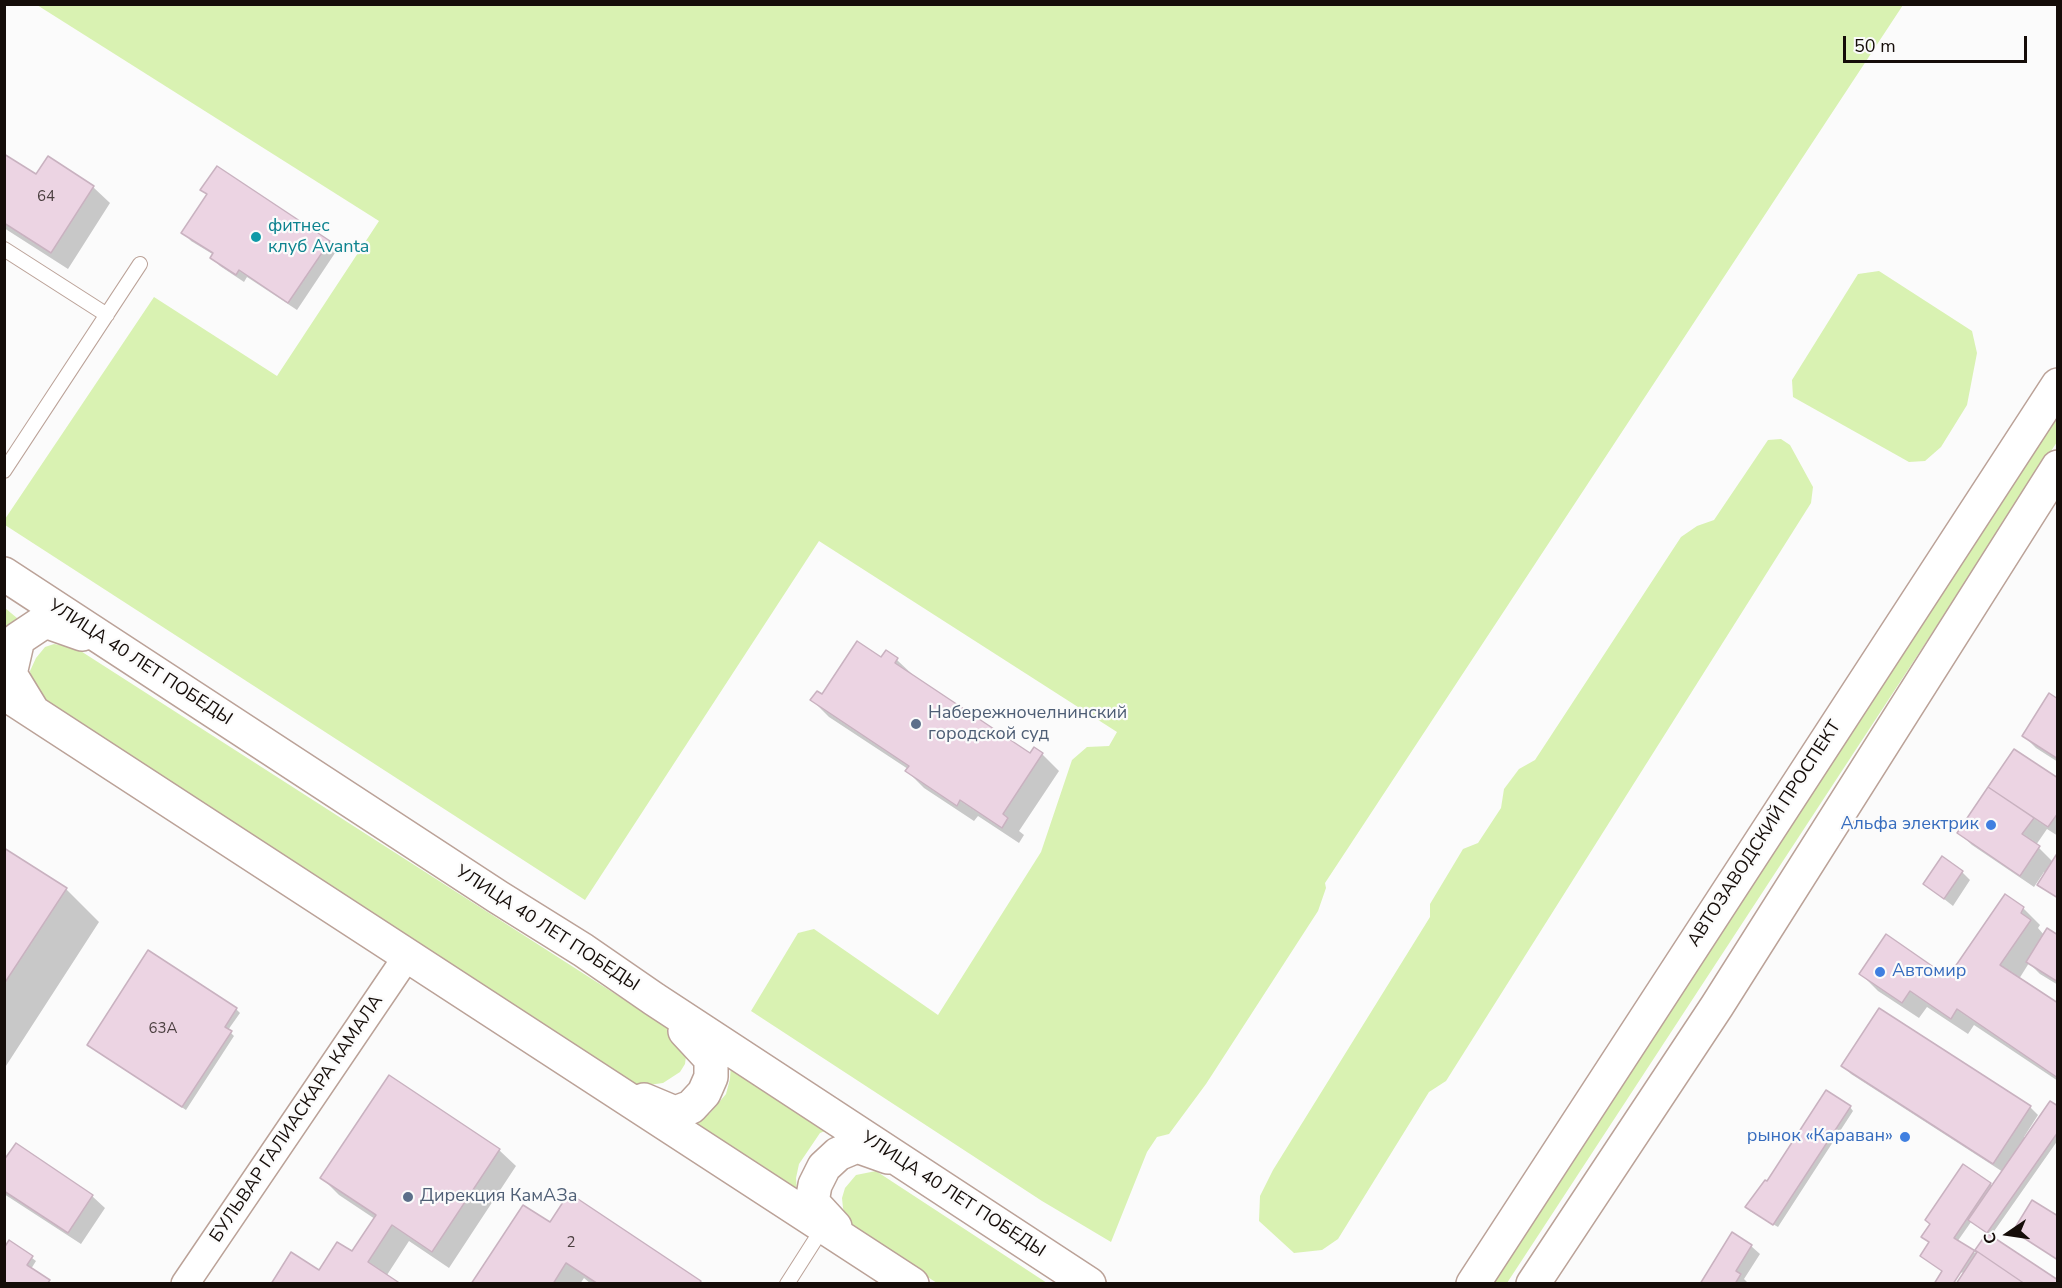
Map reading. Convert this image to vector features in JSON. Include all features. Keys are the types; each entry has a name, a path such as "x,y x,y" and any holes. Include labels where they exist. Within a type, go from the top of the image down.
{"street":[{"name":"АВТОЗАВОДСКИЙ ПРОСПЕКТ","path":"1473,1284 2058,385"},
{"path":"1533,1284 1718,1006 2058,467"},
{"name":"УЛИЦА 40 ЛЕТ ПОБЕДЫ","path":"4,574 583,950 1089,1284"},
{"path":"33,711 10,674 18,639 45,621 115,646"},
{"path":"4,693 912,1284"},
{"name":"БУЛЬВАР ГАЛИАСКАРА КАМАЛА","path":"185,1284 408,955"},
{"path":"602,1081 675,1113 690,1107 704,1094 711,1077 711,1059 654,999"},
{"path":"852,1244 812,1202 815,1185 824,1167 838,1154 857,1146 903,1162"}],"lane":[{"path":"4,249 107,315"},
{"path":"4,471 141,264"},
{"path":"787,1284 824,1226"}],"green space":[{"path":"37,5 1903,5 1325,883 1326,888 1318,911 1206,1084 1169,1134 1157,1137 1147,1152 1111,1242 1042,1201 751,1011 798,933 814,929 938,1015 1041,852 1072,760 1087,747 1109,746 1117,732 819,541 585,900 5,525 5,519 154,297 277,376 379,221"},
{"path":"1879,271 1972,331 1977,353 1967,405 1941,447 1925,461 1909,462 1793,397 1792,380 1858,274"},
{"path":"2057,416 2057,442 1507,1283 1489,1284"},
{"path":"1781,439 1790,445 1813,487 1811,503 1446,1081 1429,1092 1338,1239 1322,1250 1294,1253 1259,1221 1260,1196 1273,1170 1430,917 1430,904 1463,849 1478,843 1501,808 1504,789 1519,769 1535,760 1681,537 1697,526 1714,520 1768,440"},
{"path":"5,608 23,623 5,634"},
{"path":"54,644 76,648 673,1031 686,1056 685,1064 680,1072 663,1083 641,1086 573,1058 52,709 32,684 30,671 36,658 45,647"},
{"path":"731,1063 830,1129 820,1133 799,1164 796,1178 797,1192 690,1124 710,1113 726,1094"},
{"path":"876,1171 1047,1283 937,1283 855,1231 847,1221 843,1208 842,1198 845,1188 856,1175"}],"building":[{"path":"4,154 36,174 48,156 94,186 51,253 4,223"},
{"name":"фитнес клуб Avanta","path":"217,166 330,241 288,303 239,270 236,275 210,258 213,253 181,233 207,194 200,190"},
{"name":"Набережночелнинский городской суд","path":"857,641 881,657 886,650 898,658 895,663 1030,753 1034,747 1043,753 1003,814 1008,818 1002,828 960,800 957,806 905,771 909,766 810,700 817,691 822,694"},
{"path":"2049,693 2058,699 2058,759 2022,736"},
{"path":"2014,749 2058,778 2058,813 2048,827 1988,787"},
{"path":"1988,787 2034,818 2022,834 2040,846 2020,876 1957,833"},
{"path":"4,848 67,888 4,984"},
{"path":"2058,852 2058,898 2037,885"},
{"path":"1942,856 1963,871 1944,899 1923,884"},
{"path":"2005,894 2024,907 2021,913 2031,920 2000,965 2058,1003 2058,1078 1957,1009 1951,1019 1910,991 1902,1003 1859,974 1886,934 1948,977"},
{"path":"2047,928 2058,935 2058,982 2026,962"},
{"path":"148,950 237,1008 225,1027 232,1031 182,1107 87,1045"},
{"path":"1879,1008 2031,1106 1993,1164 1841,1066"},
{"name":"Дирекция КамАЗа","path":"389,1075 500,1149 432,1252 392,1225 368,1262 401,1284 271,1284 291,1252 319,1270 337,1242 352,1251 376,1215 320,1178"},
{"path":"1826,1090 1851,1106 1773,1225 1745,1207 1765,1180 1767,1181"},
{"path":"2050,1101 2058,1106 2058,1132 1987,1233 1968,1220"},
{"path":"16,1143 93,1195 68,1233 4,1191 4,1160"},
{"path":"1963,1164 1991,1183 1954,1238 1977,1252 1956,1284 1934,1284 1942,1271 1920,1256 1929,1242 1921,1237 1930,1224 1925,1220"},
{"name":"Дирекция КамАЗа","path":"569,1193 701,1281 699,1284 598,1284 566,1263 553,1284 471,1284 523,1205 550,1222"},
{"path":"2032,1200 2058,1216 2058,1260 2013,1231"},
{"path":"1732,1232 1752,1245 1736,1271 1741,1274 1735,1284 1700,1284"},
{"path":"1987,1233 2058,1280 2058,1284 2025,1284 1975,1250"},
{"path":"9,1240 33,1256 27,1265 50,1280 47,1284 4,1284 4,1248"},
{"path":"1975,1250 2025,1284 1953,1284"}],"place":[{"name":"фитнес клуб Avanta","path":"256,237"},
{"name":"Набережночелнинский городской суд","path":"916,724"},
{"name":"Альфа электрик","path":"1991,825"},
{"name":"Автомир","path":"1880,972"},
{"name":"рынок «Караван»","path":"1905,1137"},
{"name":"Дирекция КамАЗа","path":"408,1197"}]}
